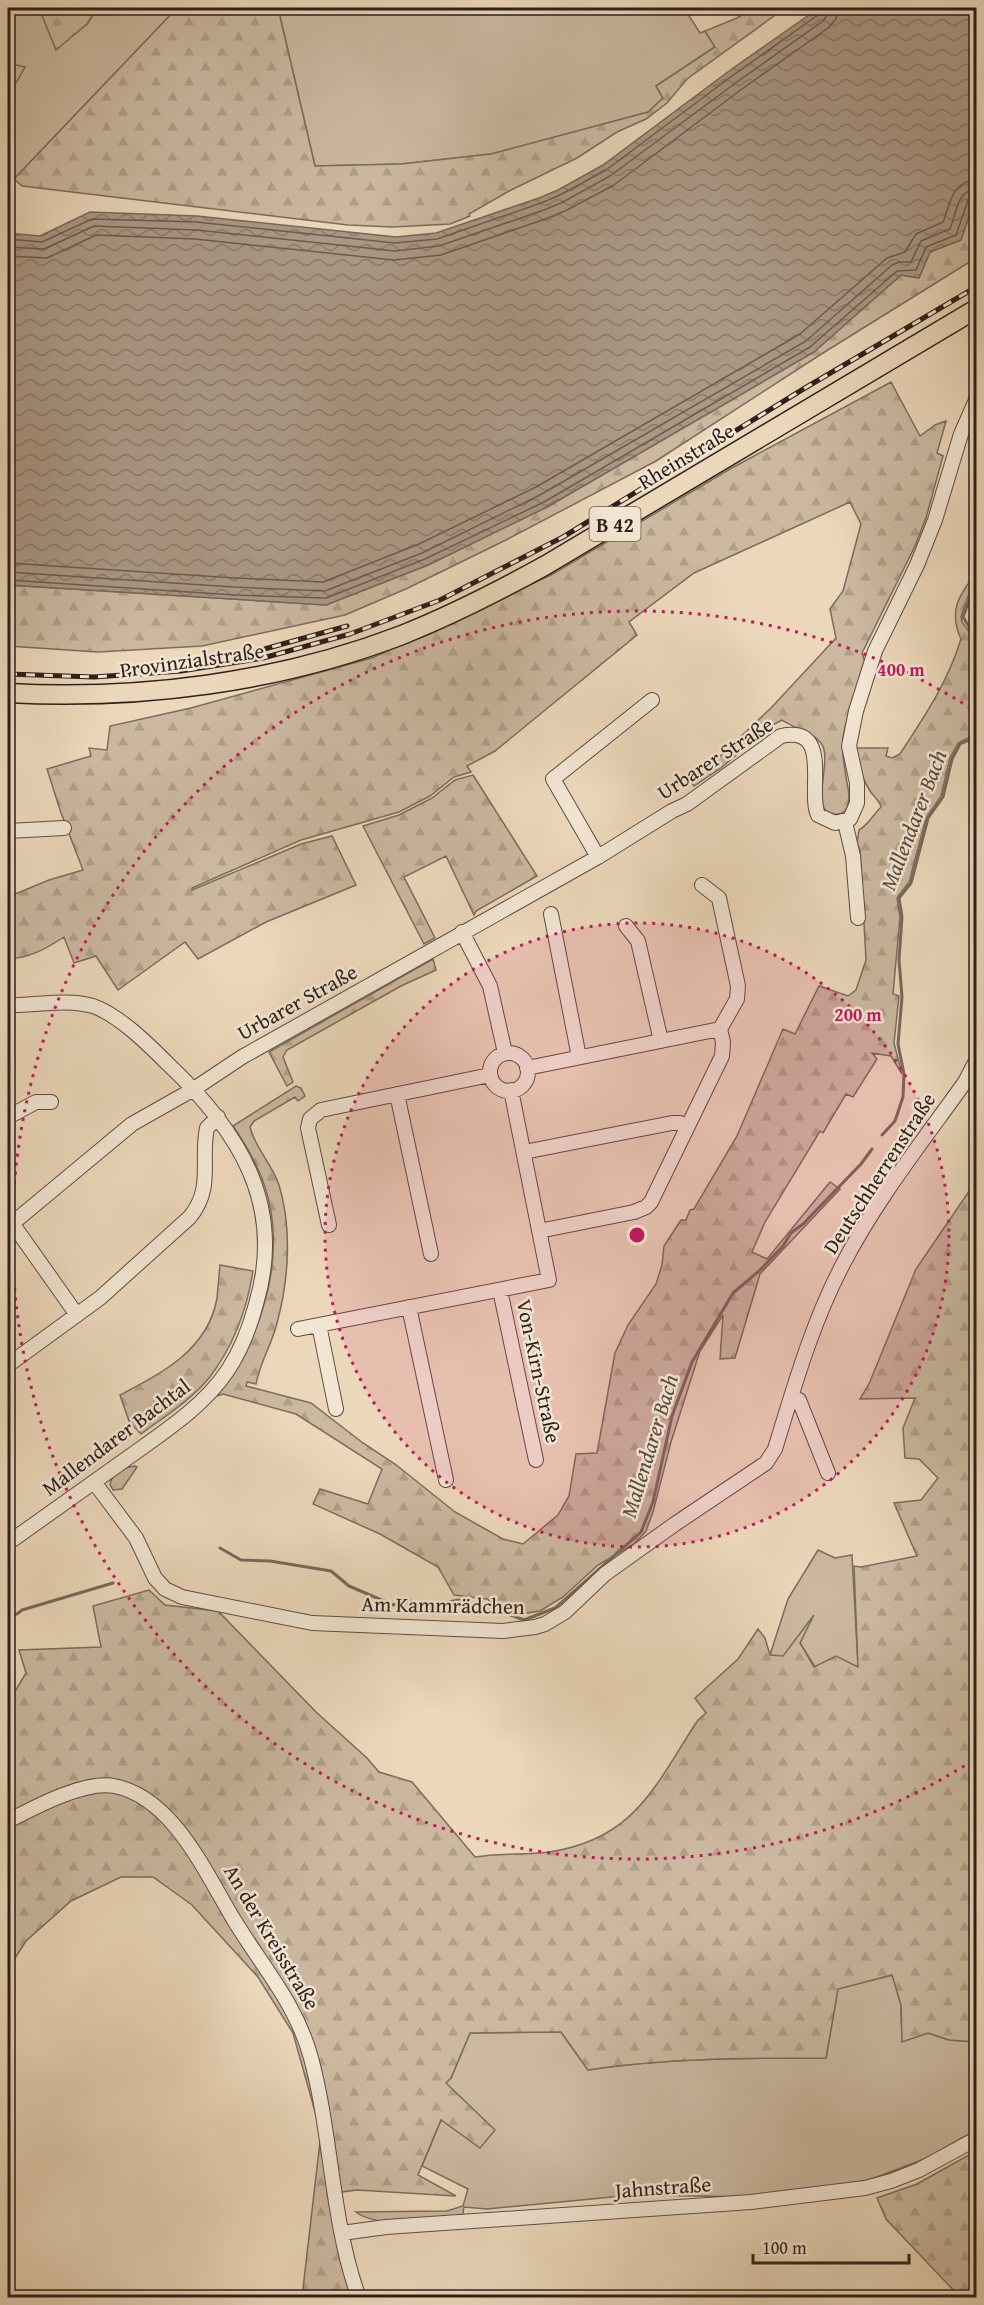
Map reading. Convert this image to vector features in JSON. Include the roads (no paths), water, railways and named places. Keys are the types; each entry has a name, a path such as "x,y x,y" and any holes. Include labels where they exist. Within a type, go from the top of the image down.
{"main road":[{"name":"Rheinstraße","path":"379,643 458,610 546,565 976,309"},
{"name":"Provinzialstraße","path":"8,693 73,695 200,686 271,673 379,643"}],"street":[{"path":"858,918 854,856 845,822 853,816 857,803 857,783 849,746 851,734 875,651 926,543 961,434 976,400"},
{"path":"598,857 553,779 652,700"},
{"name":"Urbarer Straße","path":"10,1225 132,1124 194,1089 242,1057 598,857 687,804 725,779 777,738 799,735 813,749 816,766 814,800 818,815 829,822 845,822"},
{"path":"8,831 64,828"},
{"path":"539,1231 634,1212 646,1207 651,1202 722,1056 723,1042 720,1029 737,999 738,986 719,898 702,885"},
{"path":"551,914 579,1057"},
{"path":"626,926 638,941 661,1041"},
{"path":"462,933 490,986 505,1053"},
{"name":"Mallendarer Bachtal","path":"8,1005 71,1003 101,1009 120,1022 194,1089 219,1117 247,1163 262,1209 265,1227 262,1281 253,1316 238,1354 219,1383 205,1398 147,1444 8,1543"},
{"path":"527,1068 720,1029"},
{"path":"505,1053 517,1055 527,1068 522,1085 512,1090 500,1089 492,1081 490,1075 495,1059 505,1053"},
{"name":"Deutschherrenstraße","path":"791,1398 818,1319 852,1248 867,1221 965,1082 976,1061"},
{"path":"329,1226 308,1128 310,1119 321,1110 490,1075"},
{"path":"298,1329 549,1280 512,1090"},
{"path":"397,1094 431,1254"},
{"path":"8,1117 36,1102 51,1102"},
{"path":"8,1365 121,1280 195,1210 205,1184 207,1128 219,1117"},
{"path":"524,1152 672,1123 680,1123 687,1127"},
{"path":"10,1225 77,1315"},
{"name":"Von-Kirn-Straße","path":"500,1290 536,1460"},
{"path":"409,1307 446,1480"},
{"path":"319,1325 336,1409"},
{"path":"791,1398 799,1400 828,1473"},
{"name":"Am Kammrädchen","path":"94,1482 136,1538 156,1578 165,1589 182,1597 312,1623 519,1630 545,1624 560,1616 605,1574 766,1463 775,1449 791,1398"},
{"name":"An der Kreisstraße","path":"8,1821 85,1788 108,1785 126,1789 150,1803 177,1828 193,1847 235,1921 287,1998 302,2027 322,2104 342,2233 358,2298"},
{"name":"Jahnstraße","path":"342,2233 386,2227 751,2202 865,2188 919,2170 976,2139"}],"water":[{"path":"819,8 976,8 976,195 961,240 930,252 919,278 901,275 814,352 547,507 428,565 326,605 8,585 8,233 40,236 90,212 197,216 396,237 436,233 539,198 603,165 729,71"}],"waterway":[{"name":"Mallendarer Bach","path":"976,457 976,472"},
{"name":"Mallendarer Bach","path":"976,582 963,617 976,638"},
{"name":"Mallendarer Bach","path":"882,1135 895,1121 903,1097 904,1074 898,1044 902,997 899,960 902,917 899,898 911,883 928,818 943,797 952,759 960,744 976,737"},
{"name":"Mallendarer Bach","path":"220,1548 241,1560 270,1561 331,1571 349,1586 393,1605 410,1601 427,1607 458,1600 483,1605 524,1620 555,1608 641,1532 653,1502 672,1416 692,1362 733,1293 759,1271 783,1246 791,1233 803,1224 861,1164 872,1149"},
{"name":"Mallendarer Bach","path":"8,1614 17,1614 22,1610 113,1583"}],"railway":[{"path":"8,674 94,677 181,671 263,658 350,634 440,600 563,537 805,388 976,287"},
{"path":"237,654 261,650 347,626"}]}
